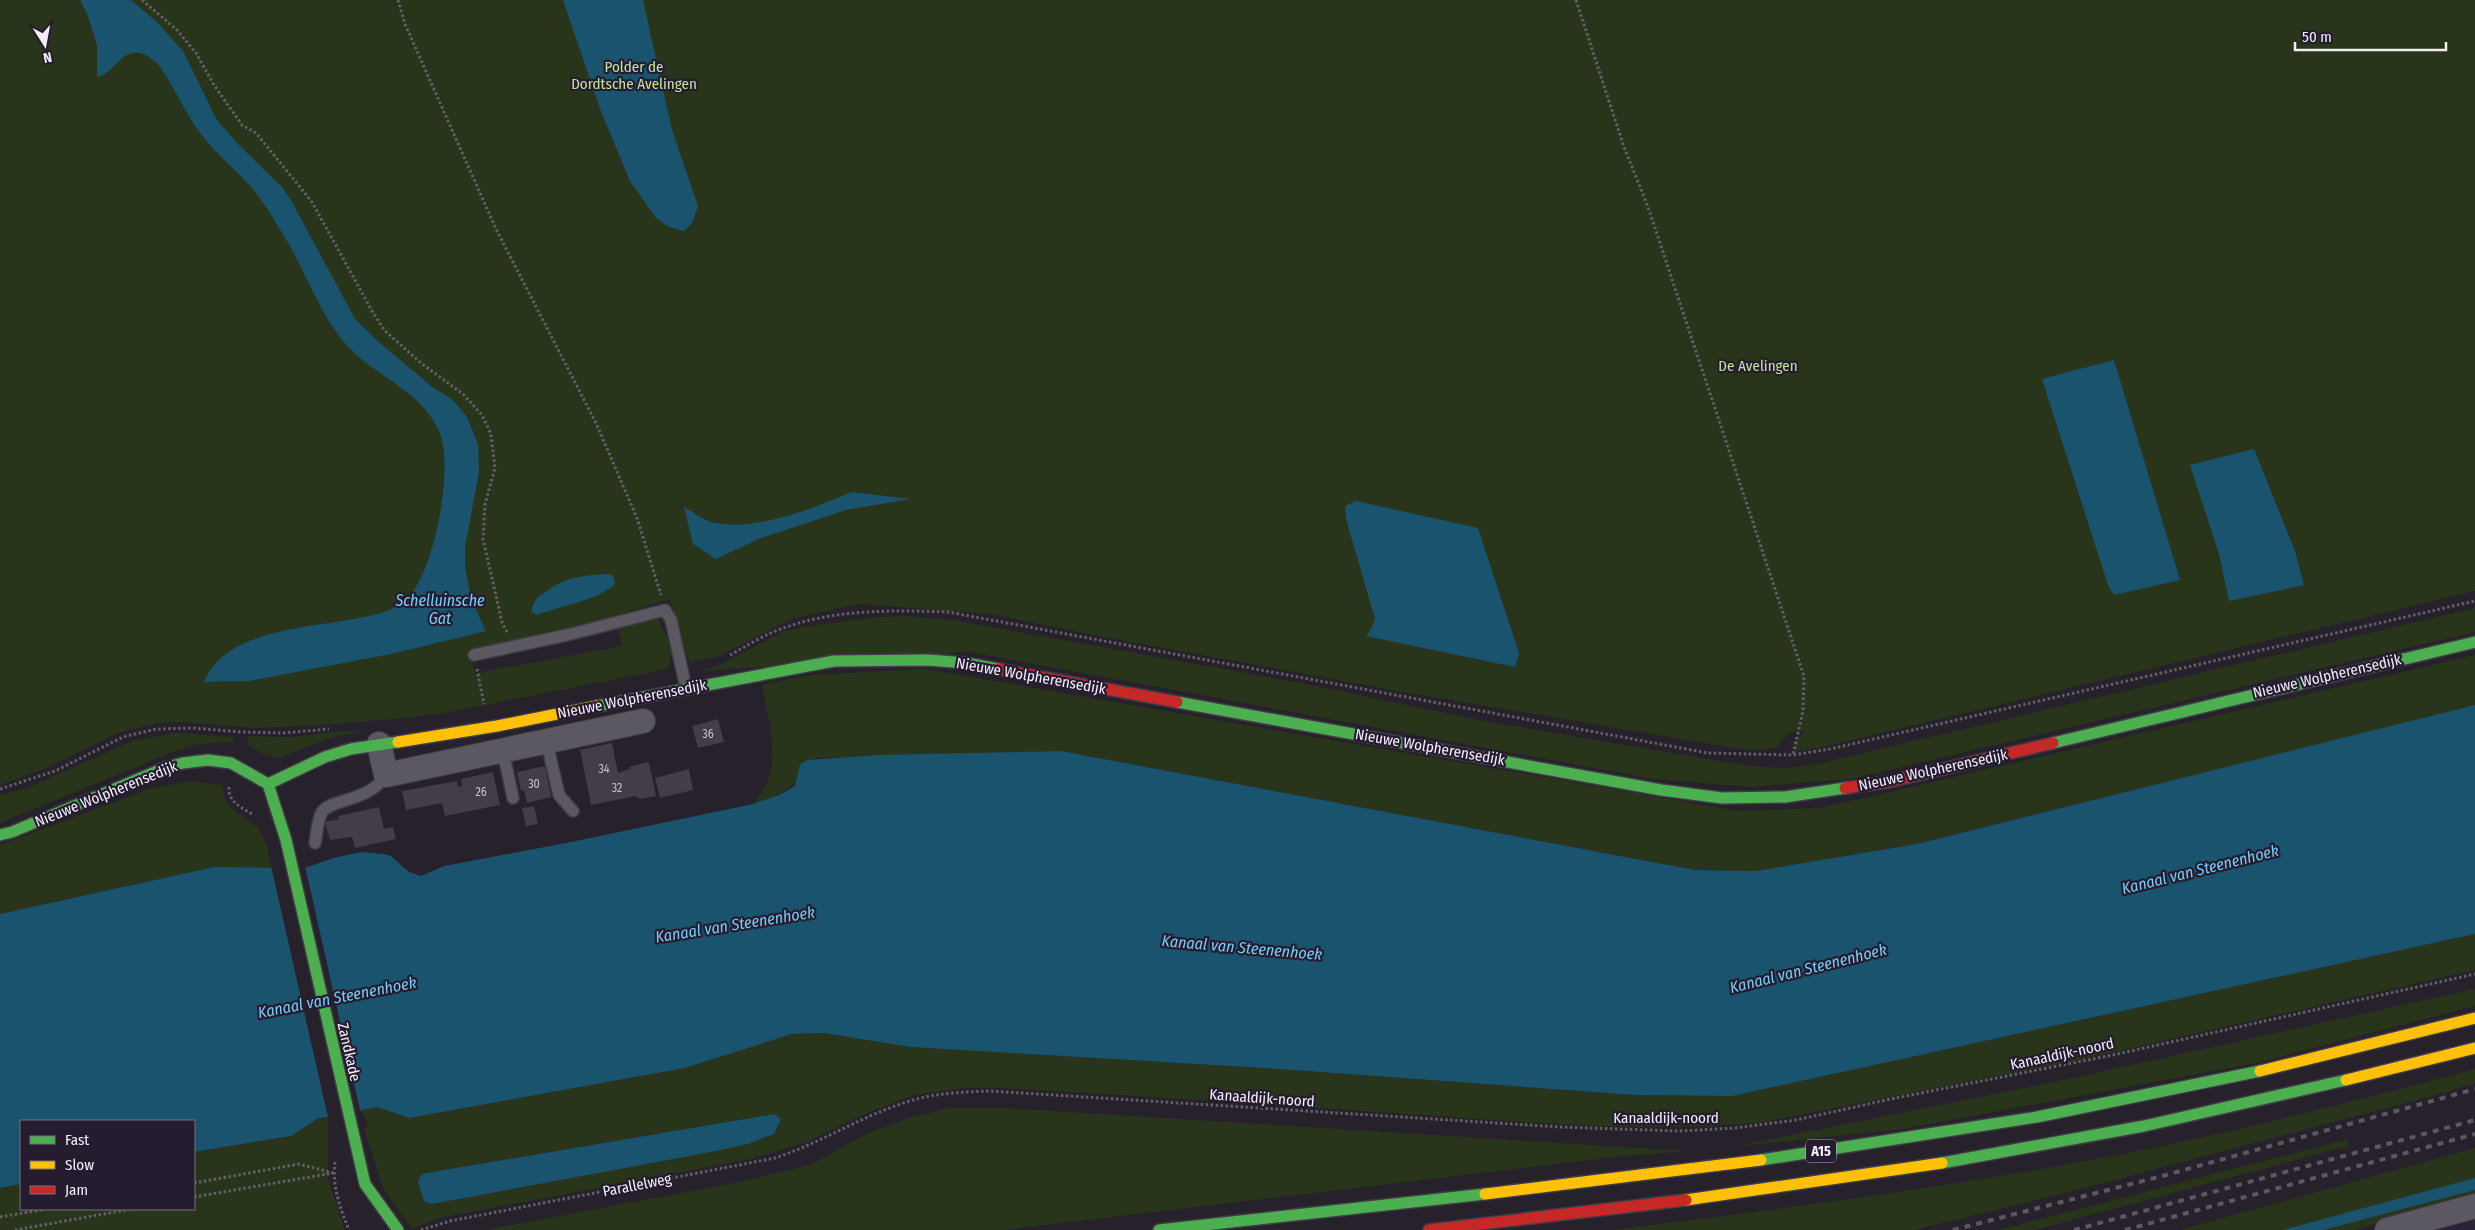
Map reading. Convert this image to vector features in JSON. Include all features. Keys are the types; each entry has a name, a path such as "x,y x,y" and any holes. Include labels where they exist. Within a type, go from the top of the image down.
{"main road":[{"name":"Nieuwe Wolpherensedijk","path":"0,835 12,832 166,767 189,762 213,758 235,764 268,784 325,757 351,748 498,726 815,663 857,658 911,658 966,663 1661,790 1722,798 1785,797 1888,782 2475,642"},
{"name":"Zandkade","path":"268,784 286,840 365,1184 398,1230"},
{"name":"A15","path":"1159,1230 1763,1160 1937,1134 2259,1071 2475,1018"},
{"name":"A15","path":"1429,1230 1766,1189 1952,1162 2112,1132 2236,1106 2475,1048"}],"street":[{"name":"Nieuwe Wolpherensedijk","path":"386,775 643,722"},
{"path":"378,744 386,775"},
{"path":"2387,1230 2475,1206"}],"lane":[{"path":"474,655 665,610 671,620 686,688"},
{"path":"541,717 559,795 573,811"},
{"path":"498,726 513,798"},
{"path":"315,843 322,813 326,808 366,794 381,783 386,775"}],"path":[{"path":"142,0 186,42 242,125 256,133 268,152 312,202 372,311 386,331 421,363 463,394 482,415 491,434 496,468 485,504 483,539 502,622 512,646"},
{"path":"398,0 405,24 496,229 596,423 637,518 665,610"},
{"path":"1576,0 1624,147 1648,206 1804,676 1803,711 1793,755 1830,749 2475,601"},
{"path":"474,655 486,710"},
{"path":"0,789 49,773 109,743 141,732 176,728 241,732"},
{"name":"Kanaaldijk-noord","path":"848,1127 910,1101 960,1092 990,1091 1560,1128 1679,1131 1735,1128 1796,1120 1891,1099 2113,1056 2475,974"},
{"name":"Parallelweg","path":"421,1230 450,1221 751,1164 810,1146 848,1127"},
{"path":"195,1183 299,1164 334,1173"},
{"path":"195,1197 334,1173"},
{"path":"334,1173 338,1203 349,1230"},
{"path":"0,1217 40,1210"},
{"path":"15,1230 125,1210"}],"shaded area":[{"path":"2475,1219 2475,1230 2435,1230"}],"green space":[{"name":"De Avelingen","path":"0,0 2475,0 2475,591 1819,748 1795,751 1792,749 1795,741 1805,730 1789,733 1777,747 1760,750 1740,749 1403,692 1093,635 991,614 857,604 792,619 717,657 691,662 686,655 670,599 575,628 469,651 475,673 622,646 617,627 658,619 667,637 670,649 671,656 668,669 445,713 405,718 311,726 254,728 180,722 158,723 120,732 44,769 0,785"},
{"path":"2475,608 2475,632 1851,779 1750,787 1653,779 969,652 702,671 724,663 782,632 802,627 877,617 908,616 953,620 1317,686 1479,720 1749,766 1787,768 1817,764"},
{"path":"2475,655 2475,705 1917,844 1756,871 1695,870 1061,751 816,758 802,776 789,788 775,796 753,804 766,785 772,761 771,735 762,685 810,675 926,669 1738,811 1821,808"},
{"path":"344,731 361,732 333,737 279,758 263,754 248,745 247,736 291,737"},
{"path":"178,733 233,737 234,739 232,742 199,744 173,752 0,823 0,795 27,788 135,740"},
{"path":"191,781 223,785 227,802 262,834 272,868 214,867 0,914 0,845 152,788"},
{"path":"2475,934 2475,970 2079,1060 1764,1122 1679,1127 1594,1126 1055,1091 963,1088 914,1095 867,1113 804,1143 751,1159 439,1218 412,1229 383,1188 364,1128 369,1126 360,1110 377,1107 409,1118 685,1068 791,1034 823,1033 911,1047 1279,1069 1635,1095 1732,1096","holes":["775,1114 779,1128 774,1134 748,1144 432,1204 424,1201 421,1175 426,1173"]},
{"path":"2475,989 2475,1006 2256,1063 1903,1129 1733,1147 2068,1079"},
{"path":"2475,1069 2475,1083 2447,1092 2077,1190 1914,1230 1611,1230 1891,1193 2110,1156 2267,1122"},
{"path":"949,1108 1004,1108 1688,1151 1624,1156 1003,1230 485,1230 739,1182 810,1165 866,1134 906,1119"},
{"path":"328,1117 328,1179 345,1230 0,1230 0,1188 20,1184 20,1210 195,1210 195,1152 291,1136 311,1121"},
{"path":"2347,1139 2349,1146 2035,1230 1999,1230"},
{"path":"2475,1148 2475,1197 2354,1230 2180,1230"}],"water":[{"name":"Schelluinsche Gat","path":"80,0 131,0 156,21 183,51 217,120 238,144 282,187 355,319 431,386 453,400 467,417 478,444 479,472 465,547 465,566 471,599 486,631 391,654 249,681 204,682 216,662 235,648 258,638 284,631 384,612 397,605 409,595 423,574 436,534 444,487 445,465 443,446 439,431 431,416 420,404 355,354 334,329 288,242 266,207 252,188 201,134 157,63 146,55 129,54 104,74 97,77 97,45 88,16"},
{"path":"563,0 643,0 672,130 698,206 692,223 684,231 669,227 656,218 630,181 600,109"},
{"path":"2114,360 2180,580 2114,595 2108,585 2042,379"},
{"path":"2254,449 2295,551 2304,585 2229,601 2219,554 2190,465"},
{"path":"852,492 910,499 846,510 761,538 716,559 693,544 684,507 711,522 728,525 746,524 783,517"},
{"path":"1356,501 1478,528 1519,653 1515,667 1366,636 1375,619 1346,519 1345,506"},
{"path":"613,575 615,584 608,590 579,602 537,615 531,612 534,603 542,594 563,581 576,577"},
{"name":"Kanaal van Steenenhoek","path":"2475,705 2475,934 1732,1096 1635,1095 1279,1069 911,1047 823,1033 792,1034 685,1068 409,1118 377,1107 317,1119 291,1136 195,1152 195,1120 20,1120 20,1184 0,1188 0,914 214,867 305,868 333,858 362,852 391,856 409,872 421,876 444,866 753,804 779,795 795,786 800,764 807,760 879,755 1061,751 1695,870 1756,871 1917,844"},
{"path":"775,1114 781,1120 774,1134 748,1144 711,1152 432,1204 424,1201 418,1182 421,1175 426,1173"},
{"path":"2475,1178 2475,1190 2323,1230 2282,1230"}],"pier":[{"path":"271,866 305,866 360,1110 328,1117"}],"building":[{"path":"718,719 724,742 698,748 692,726"},
{"path":"612,743 618,773 630,769 629,767 649,762 656,796 640,799 636,796 591,805 580,750"},
{"path":"545,766 551,797 527,803 524,790 521,791 517,772"},
{"path":"689,769 693,790 660,798 655,778"},
{"path":"493,772 500,805 445,816 442,803 406,810 402,791 457,781 458,787 462,786 461,779"},
{"path":"534,806 538,824 526,826 522,808"},
{"path":"379,807 384,829 393,827 396,839 355,848 352,837 330,840 325,822 339,819 338,816"}],"railway":[{"path":"1953,1230 2166,1175 2475,1089"},
{"path":"2074,1230 2475,1120"},
{"path":"2125,1230 2475,1134"}],"traffic: fast":[{"path":"2053,743 2475,642"},
{"path":"597,706 834,661 928,660 966,663 998,669"},
{"path":"1177,702 1661,790 1722,798 1785,797 1845,788"},
{"path":"0,835 12,832 167,767 183,763 208,760 231,763 268,784 325,757 351,749 398,742"},
{"path":"268,784 286,840 365,1184 398,1230"},
{"path":"1761,1160 2037,1117 2260,1071"},
{"path":"1942,1163 2144,1126 2346,1080"},
{"path":"1159,1230 1485,1194"}],"traffic: slow":[{"path":"398,742 497,726 597,706"},
{"path":"2260,1071 2475,1018"},
{"path":"2346,1080 2475,1048"},
{"path":"1485,1194 1761,1160"},
{"path":"1686,1200 1942,1163"}],"traffic: jam":[{"path":"998,669 1177,702"},
{"path":"1845,788 1888,782 2053,743"},
{"path":"1429,1230 1686,1200"}],"park label":[{"name":"Polder de Dordtsche Avelingen","path":"634,76"}]}
